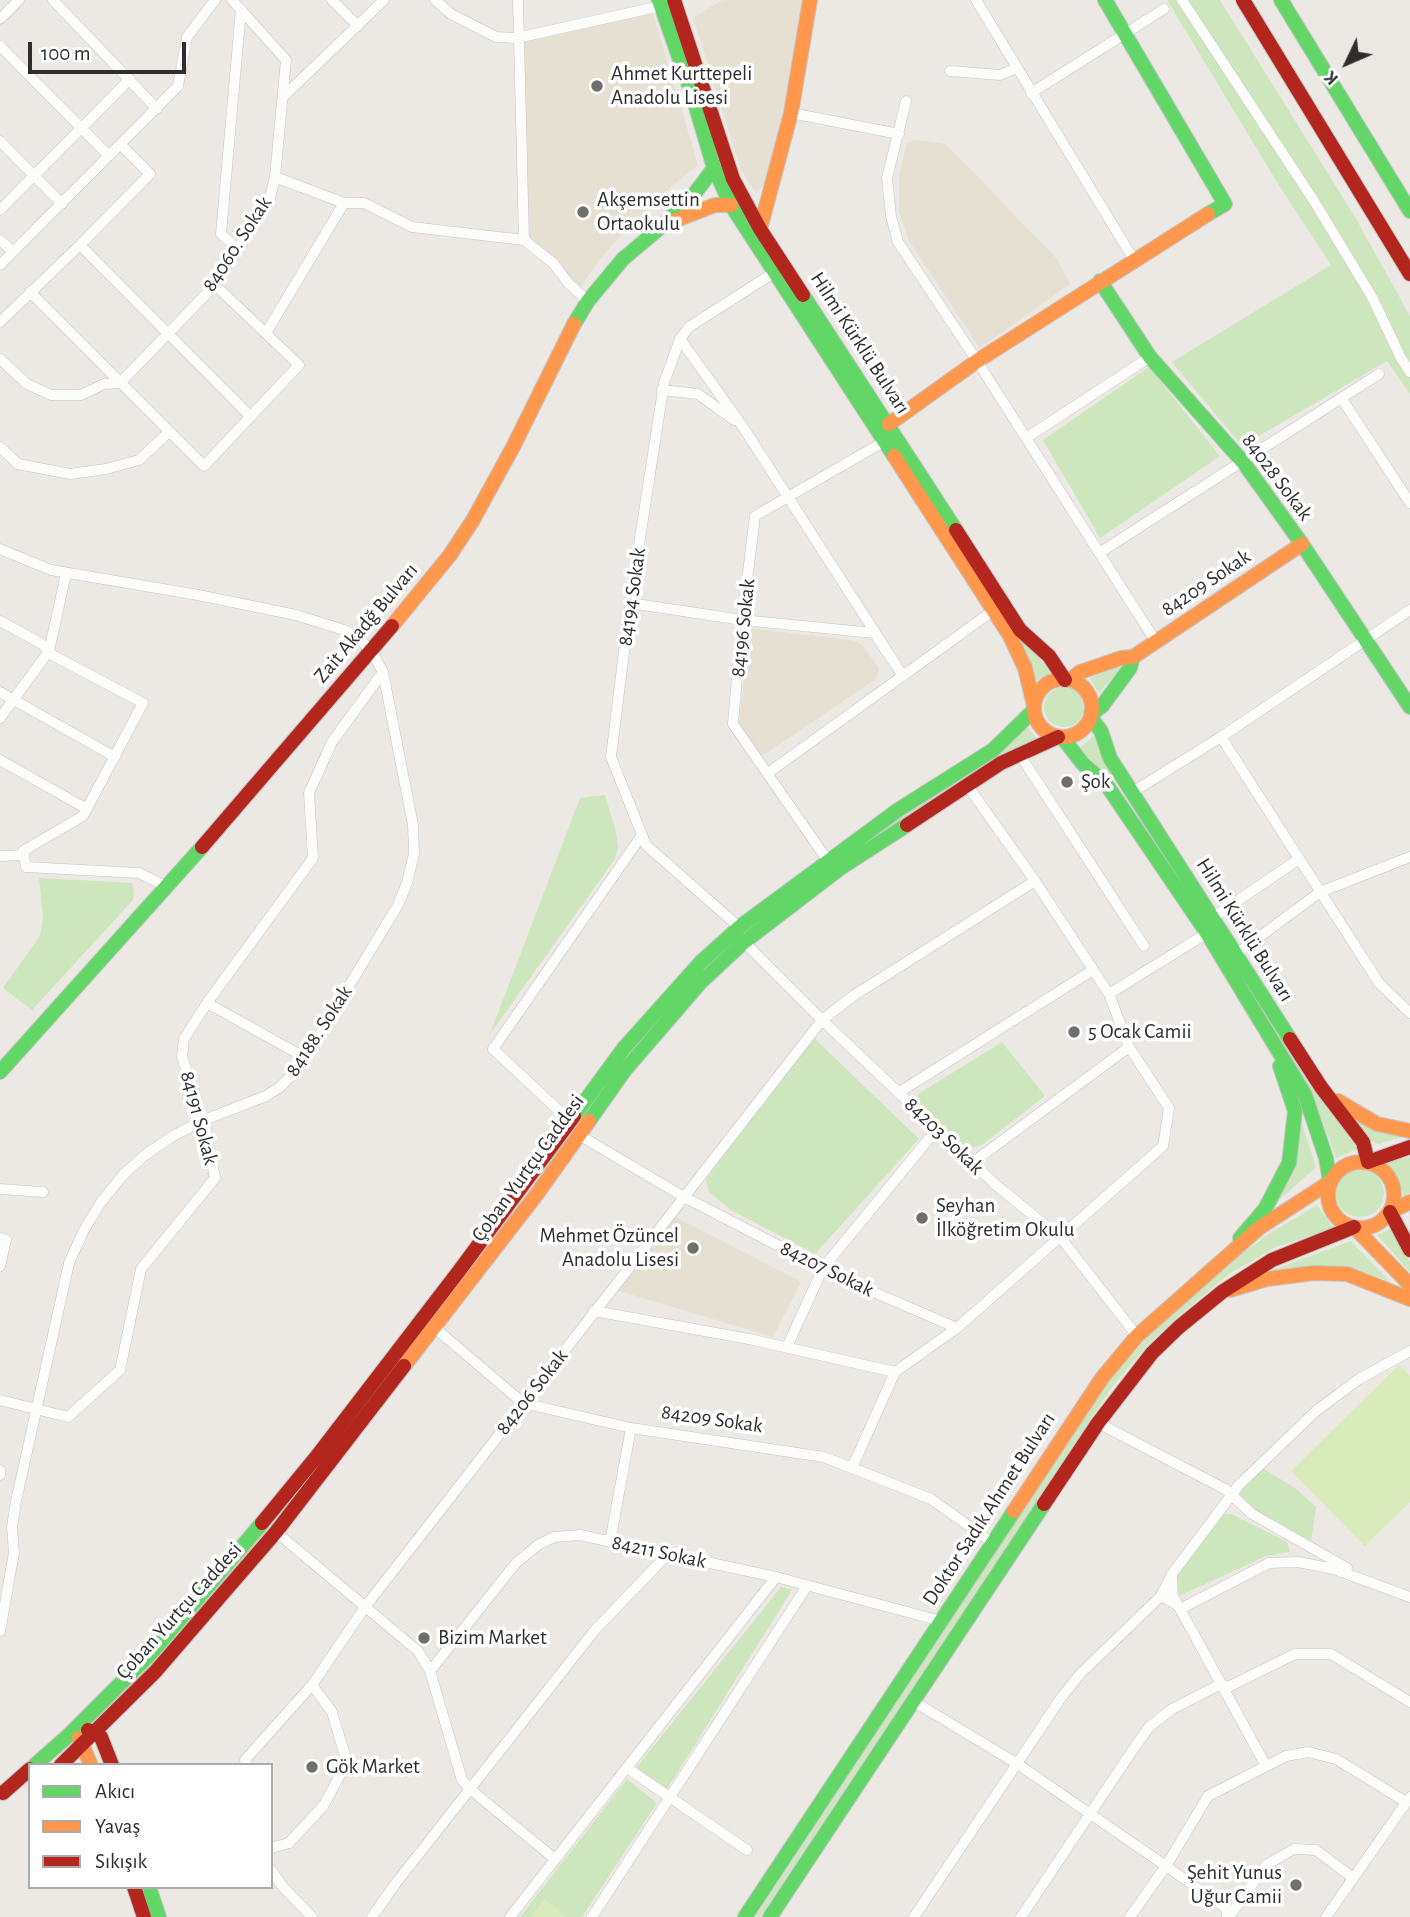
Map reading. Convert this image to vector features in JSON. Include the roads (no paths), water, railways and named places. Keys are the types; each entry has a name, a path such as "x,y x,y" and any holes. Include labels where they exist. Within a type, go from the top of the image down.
{"main road":[{"path":"760,229 791,113 810,0"},
{"path":"889,424 978,361 1100,281 1225,204 1105,0"},
{"path":"1242,0 1408,272"},
{"path":"1280,0 1410,211"},
{"name":"Hilmi Kürklü Bulvarı","path":"665,2 714,168 731,205 1010,636 1025,668 1034,708"},
{"name":"Hilmi Kürklü Bulvarı","path":"665,2 733,179 760,229 889,424 1020,630 1049,656 1068,680"},
{"name":"Zait Akadğ Bulvarı","path":"0,1072 167,887 372,652 450,555 473,520 513,447 571,330 588,302 623,259 661,227 714,168"},
{"path":"661,227 692,212 715,205 731,205"},
{"name":"84028 Sokak","path":"1100,281 1150,357 1243,462 1302,544 1410,707"},
{"name":"84209 Sokak","path":"1133,657 1302,544"},
{"path":"1068,680 1080,672 1121,658 1133,657 1130,668 1080,732 1060,737 1045,731 1039,724 1034,708 1042,688 1051,682 1068,680 1080,684 1087,692 1091,700 1091,716"},
{"name":"Çoban Yurtçu Caddesi","path":"76,1735 89,1715 177,1623 317,1456 460,1271 624,1048 669,996 739,927 898,810 993,750 1034,708"},
{"name":"Hilmi Kürklü Bulvarı","path":"1091,716 1101,731 1110,758 1131,793 1321,1087 1363,1142 1368,1162"},
{"name":"Hilmi Kürklü Bulvarı","path":"1060,737 1084,765 1106,784 1207,933 1305,1095 1325,1152 1330,1182"},
{"name":"Çoban Yurtçu Caddesi","path":"76,1735 114,1714 155,1672 276,1532 537,1194 625,1070 700,983 744,942 842,867 1001,763 1060,737"},
{"path":"1207,1273 1265,1209 1289,1163 1295,1111 1272,1041"},
{"path":"1321,1087 1346,1108 1377,1124 1410,1131"},
{"path":"1410,1147 1368,1162 1354,1162 1344,1166 1330,1182 1327,1192 1332,1213 1340,1221 1354,1227 1410,1285"},
{"path":"1368,1162 1384,1170 1390,1179 1394,1190 1390,1212 1410,1250"},
{"name":"Doktor Sadık Ahmet Bulvarı","path":"745,1917 1081,1406 1137,1336 1207,1273 1259,1228 1330,1182"},
{"path":"1354,1227 1373,1226 1390,1212 1410,1202"},
{"name":"Doktor Sadık Ahmet Bulvarı","path":"770,1917 1098,1423 1152,1353 1222,1292 1272,1260 1354,1227"},
{"path":"1222,1292 1267,1279 1314,1273 1347,1275 1374,1283 1410,1299"},
{"path":"76,1735 78,1734 90,1763"},
{"path":"38,1763 76,1735"},
{"path":"76,1735 105,1743 111,1763"},
{"path":"65,1761 81,1746"},
{"path":"1,1793 28,1771"},
{"path":"1,1793 28,1781"},
{"path":"135,1889 145,1917"},
{"path":"150,1889 159,1917"}],"street":[{"path":"0,19 19,0"},
{"path":"53,0 158,109"},
{"path":"0,265 178,86 187,37 215,0"},
{"name":"84060. Sokak","path":"120,383 215,285 270,198 275,177 286,60 233,0"},
{"path":"332,0 358,26"},
{"path":"283,97 384,0"},
{"path":"435,0 451,14 496,37 517,38 665,2"},
{"path":"518,0 524,240"},
{"path":"976,0 1134,260"},
{"path":"1182,0 1314,201 1373,297 1410,372"},
{"path":"237,249 222,234 241,9"},
{"path":"1031,93 1164,9"},
{"path":"0,46 109,156"},
{"path":"950,71 1000,75 1017,68"},
{"path":"0,210 130,79"},
{"path":"906,101 887,178 891,216 898,242 978,361 1156,642"},
{"path":"791,113 899,134"},
{"path":"0,141 62,204"},
{"path":"0,322 150,174 121,145"},
{"path":"275,177 344,203 364,203 412,227 524,240 553,263 569,284 588,302"},
{"path":"266,333 344,203"},
{"path":"0,240 13,252"},
{"path":"80,245 251,417"},
{"name":"84194 Sokak","path":"739,927 646,845 611,757 630,603 662,390 680,339 689,327 775,272"},
{"path":"30,292 204,466 299,365 215,285"},
{"path":"680,339 743,427 903,676"},
{"path":"1026,438 1150,357"},
{"path":"0,359 27,384 51,395 81,395 104,384 120,383"},
{"path":"1099,553 1379,374"},
{"path":"662,390 698,394 743,427"},
{"path":"1342,399 1410,503"},
{"path":"0,447 18,464 70,474 106,469 139,460 169,432"},
{"name":"84196 Sokak","path":"828,861 733,724 755,516 884,441"},
{"name":"84188. Sokak","path":"0,549 66,574 198,595 296,615 344,630 359,638 372,652 383,672 413,825 414,854 398,905 290,1077 266,1096 204,1120 145,1155 124,1174 101,1202 84,1230 69,1263 12,1527 14,1553 0,1631"},
{"path":"0,718 49,651 66,574"},
{"path":"630,603 742,620 874,633 903,676"},
{"path":"768,773 994,610"},
{"path":"1131,793 1221,737 1410,610"},
{"path":"0,621 143,703 83,816 23,851 26,867 139,873 167,887"},
{"name":"84191 Sokak","path":"37,1409 68,1418 120,1370 141,1269 215,1178 204,1120 182,1057 184,1039 207,1003 313,858 309,793 332,742 383,672"},
{"path":"0,692 115,757"},
{"path":"1221,737 1379,983 1410,1013"},
{"path":"1020,755 1144,946"},
{"path":"0,760 87,809"},
{"path":"852,1468 895,1372 957,1328 1163,1146 1170,1108 1129,1048 1109,994 1035,881 967,785"},
{"path":"570,1121 493,1049 642,835"},
{"path":"0,856 24,855"},
{"path":"1235,956 1320,892 1410,857"},
{"path":"1212,918 1299,859"},
{"name":"84206 Sokak","path":"246,1763 245,1760 312,1685 365,1607 822,1020 853,996 1035,881"},
{"path":"1109,994 1207,933"},
{"name":"84203 Sokak","path":"744,942 972,1163 1061,1238 1137,1336"},
{"path":"898,1093 1093,970"},
{"path":"207,1003 304,1058"},
{"path":"972,1163 1129,1048"},
{"path":"787,1347 823,1268 936,1129"},
{"name":"84207 Sokak","path":"579,1135 684,1196 823,1268 957,1328"},
{"path":"0,1189 43,1192"},
{"path":"0,1238 6,1240 0,1266"},
{"path":"594,1311 787,1347 895,1372"},
{"name":"84209 Sokak","path":"435,1328 523,1403 631,1428 824,1457 931,1499 992,1542"},
{"path":"914,1917 1016,1763 1080,1674 1161,1596 1172,1574 1239,1485 1316,1411 1359,1379 1410,1351"},
{"path":"0,1401 37,1409"},
{"path":"1098,1423 1225,1489 1252,1514 1376,1584"},
{"path":"610,1542 631,1428"},
{"path":"276,1532 418,1651 430,1671 463,1780 470,1789 555,1859"},
{"name":"84211 Sokak","path":"430,1671 516,1563 538,1545 554,1537 580,1535 776,1577 941,1621"},
{"path":"372,1917 595,1630 668,1554"},
{"path":"1182,1608 1269,1563 1298,1562 1334,1569 1410,1597"},
{"path":"1172,1574 1173,1596 1182,1608 1265,1766"},
{"path":"510,1917 776,1577"},
{"path":"592,1917 807,1586"},
{"path":"1161,1596 1182,1608"},
{"path":"1021,1917 1149,1727 1172,1709 1221,1684 1228,1686 1295,1654 1331,1654 1410,1702"},
{"path":"273,1847 289,1843 324,1805 347,1762 332,1712 312,1685"},
{"path":"913,1701 1016,1763 1227,1909 1228,1917"},
{"path":"1130,1917 1166,1866 1208,1796 1286,1756 1308,1752 1336,1759 1408,1800 1326,1917"},
{"path":"627,1768 747,1850"},
{"path":"1228,1917 1266,1865 1294,1849 1316,1850 1353,1878"},
{"path":"273,1873 312,1917"}],"place":[{"name":"Ahmet Kurttepeli Anadolu Lisesi","path":"597,86"},
{"name":"Akşemsettin Ortaokulu","path":"583,212"},
{"name":"Şok","path":"1067,782"},
{"name":"5 Ocak Camii","path":"1074,1032"},
{"name":"Seyhan İlköğretim Okulu","path":"922,1218"},
{"name":"Mehmet Özüncel Anadolu Lisesi","path":"693,1248"},
{"name":"Bizim Market","path":"424,1638"},
{"name":"Gök Market","path":"312,1767"},
{"name":"Şehit Yunus Uğur Camii","path":"1296,1885"}]}
